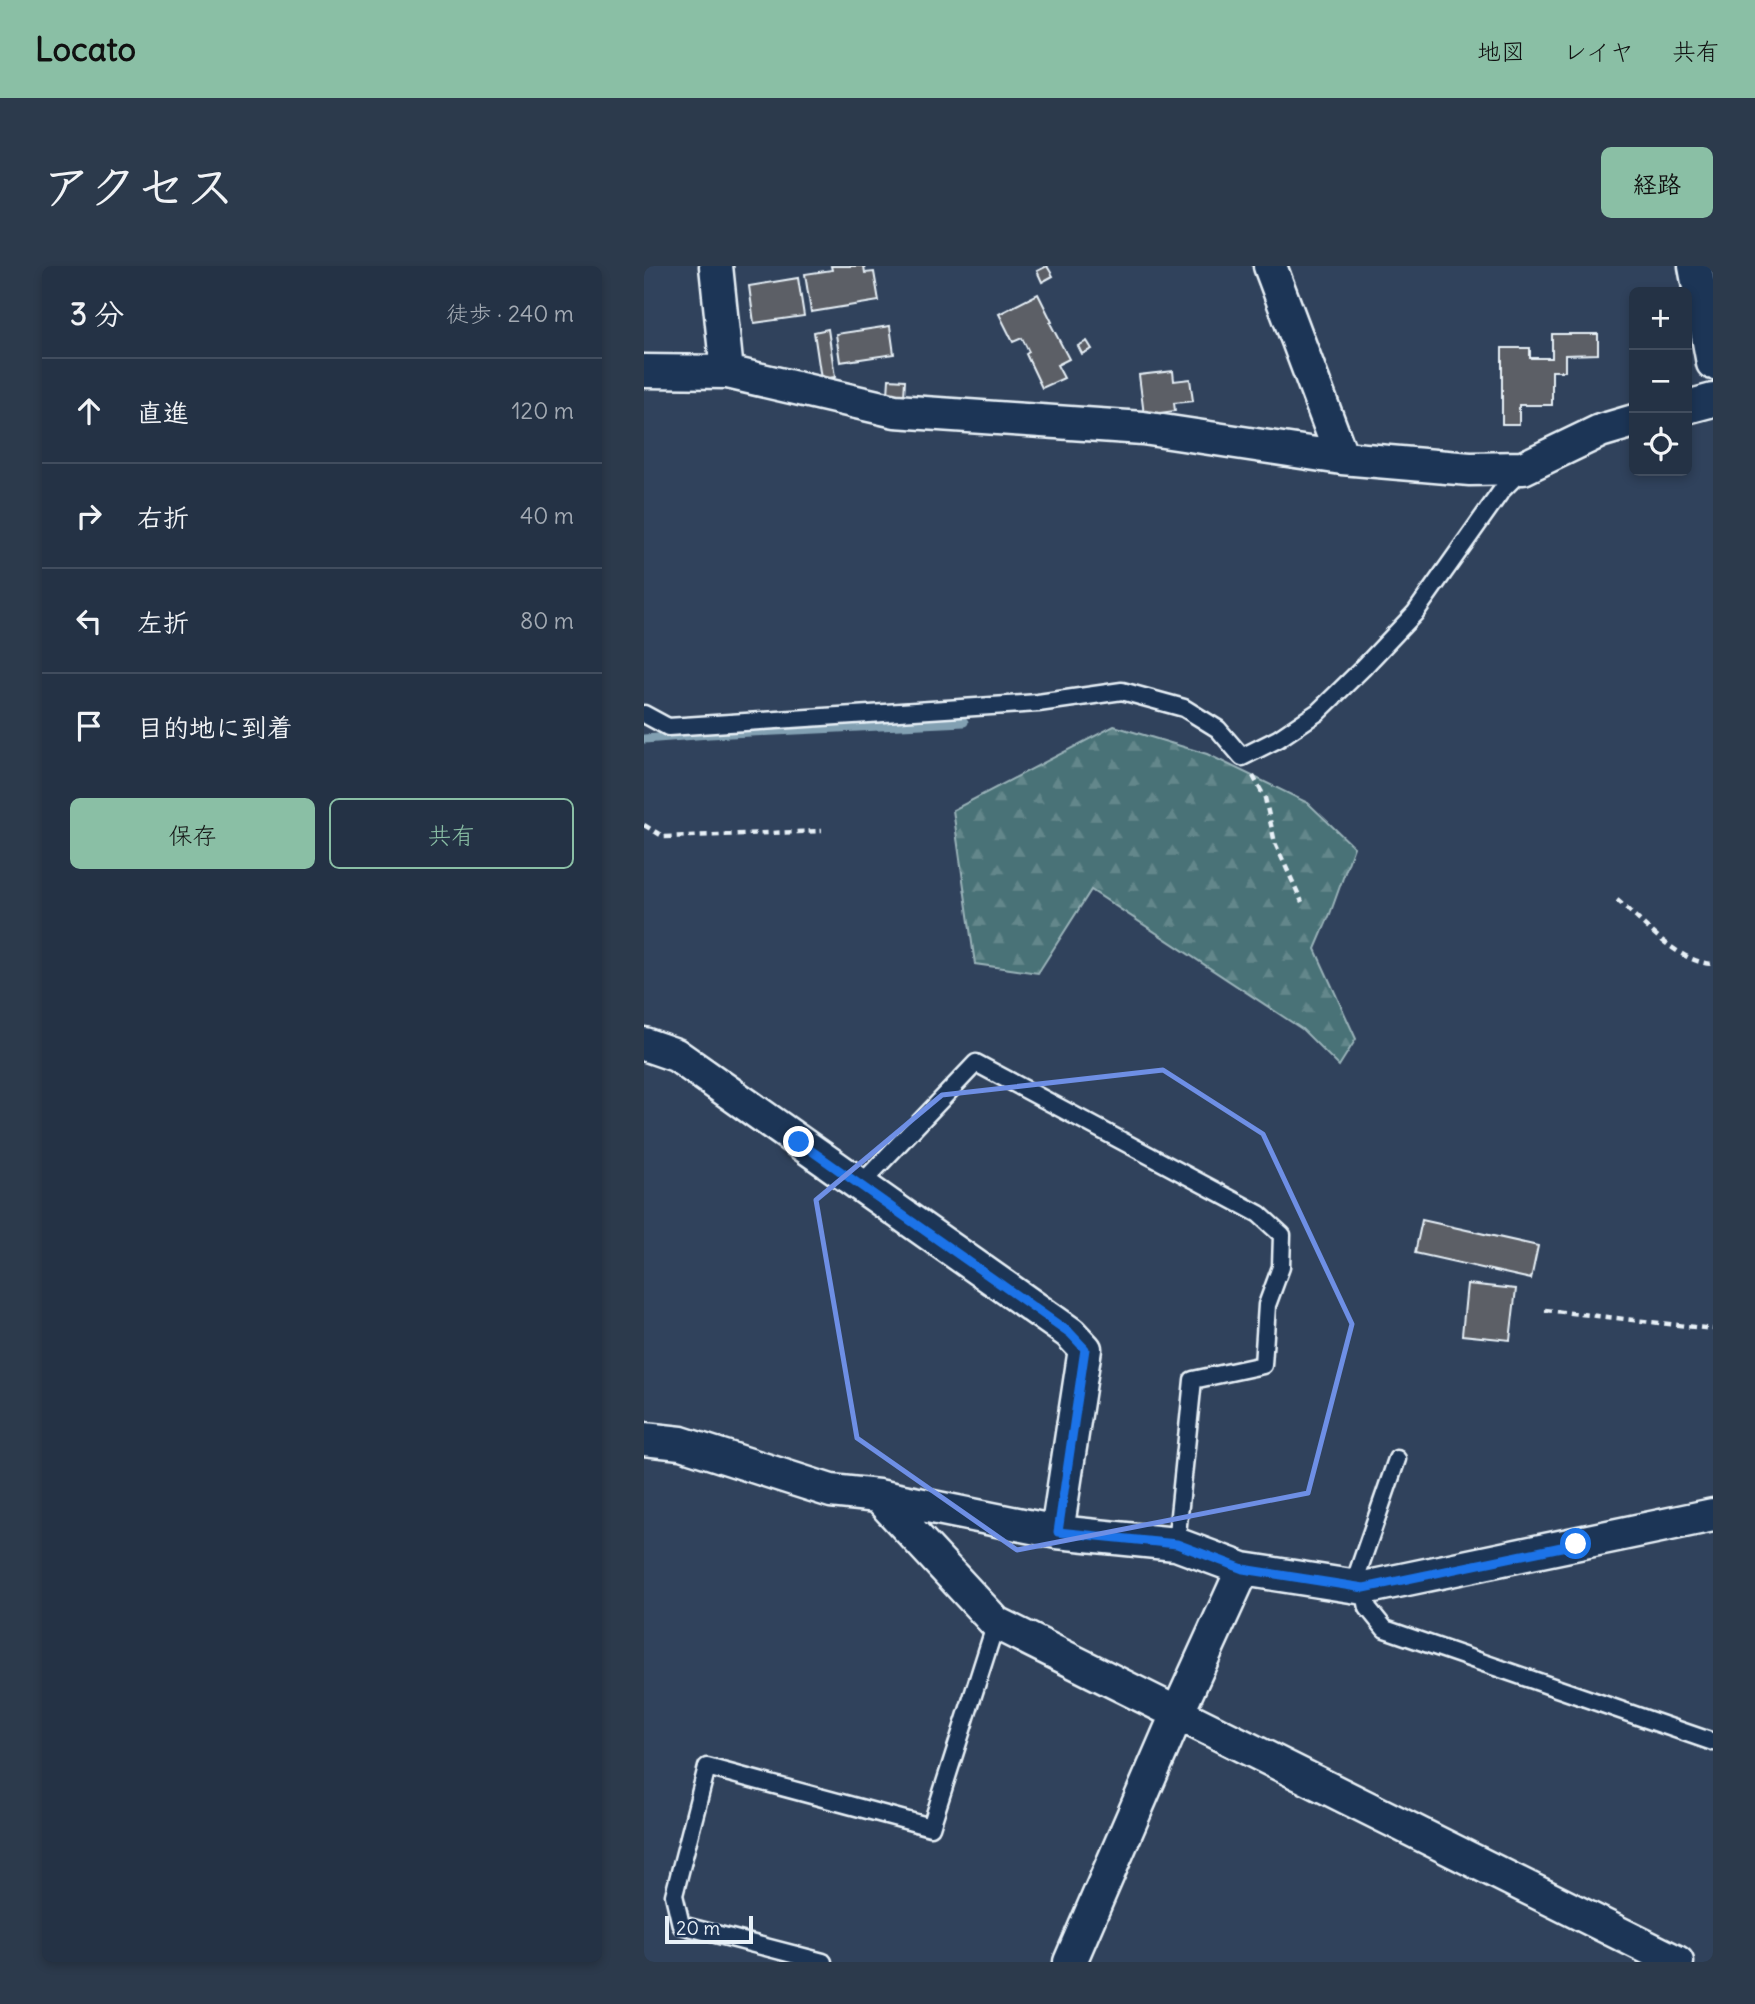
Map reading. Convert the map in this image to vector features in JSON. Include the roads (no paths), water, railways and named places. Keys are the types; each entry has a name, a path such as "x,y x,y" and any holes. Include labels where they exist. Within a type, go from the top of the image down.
{"street":[{"path":"716,266 727,372"},
{"path":"1270,266 1342,458"},
{"path":"1695,266 1713,363"},
{"path":"644,371 727,372 895,411 1143,428 1342,458 1470,469 1524,468 1600,430 1629,422"},
{"path":"1692,406 1713,400"},
{"path":"644,1044 677,1055 1070,1333 1085,1349 1058,1532"},
{"path":"644,1439 681,1443 831,1491 878,1496 1058,1532 1177,1544 1243,1569 1359,1587 1713,1515"},
{"path":"878,1496 996,1623 1677,1962"},
{"path":"1070,1962 1177,1713 1243,1569"}],"lane":[{"path":"644,714 668,727 1038,703 1122,691 1184,708 1218,729 1242,757 1278,739 1318,712 1372,659 1415,613 1502,490 1524,468"},
{"path":"860,1185 976,1063 1259,1214 1282,1235 1281,1267 1267,1306 1263,1365 1193,1380 1177,1544"},
{"path":"1397,1459 1359,1587 1368,1608 1385,1629 1713,1742"},
{"path":"823,1962 681,1925 674,1895 707,1767 930,1827 996,1623"}],"waterway":[{"path":"644,739 964,722"}]}
